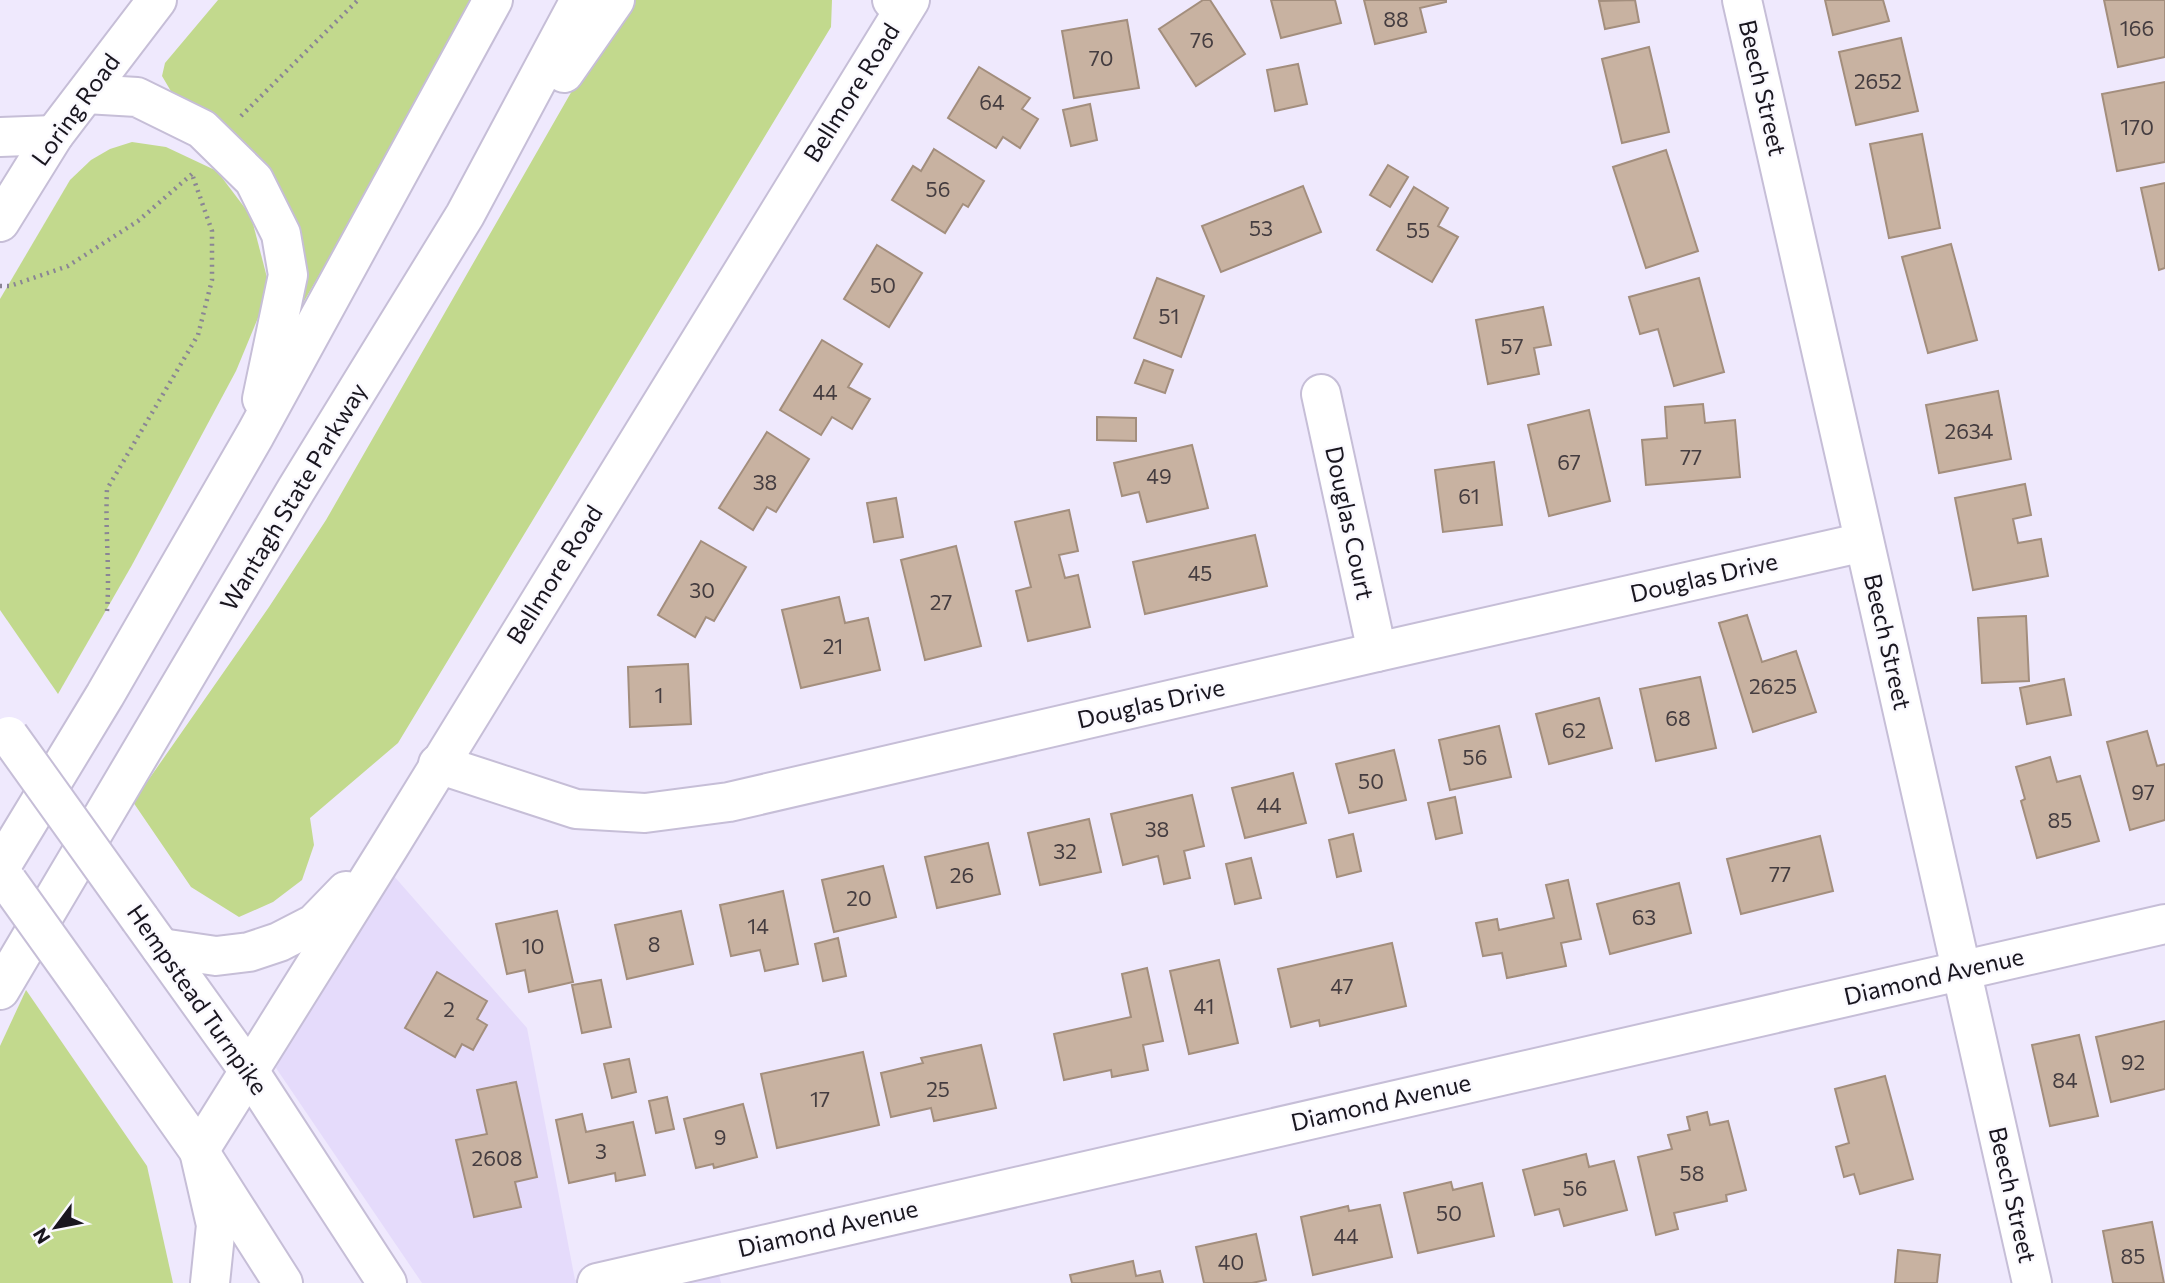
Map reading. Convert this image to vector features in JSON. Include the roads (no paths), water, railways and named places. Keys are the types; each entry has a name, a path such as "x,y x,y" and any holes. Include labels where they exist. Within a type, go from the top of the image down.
{"main road":[{"name":"Loring Road","path":"0,222 54,135 157,0"},
{"path":"283,1283 199,1150 0,869 106,695 255,435 492,0"},
{"name":"Wantagh State Parkway","path":"0,990 296,490 465,215 579,0"},
{"path":"465,215 615,0"},
{"name":"Beech Street","path":"1742,0 2032,1283"},
{"name":"Bellmore Road","path":"199,1150 389,847 901,3"},
{"path":"86,94 137,97 202,129 254,180 281,234 288,275 255,435"},
{"path":"0,137 54,135"},
{"name":"Douglas Court","path":"1321,394 1377,652"},
{"name":"Douglas Drive","path":"438,764 576,808 645,813 729,802 1864,542"},
{"name":"Hempstead Turnpike","path":"5,729 249,1072 387,1283"},
{"path":"150,933 216,956 250,952 279,942 314,924 389,847"},
{"name":"Diamond Avenue","path":"597,1283 2165,924"},
{"path":"199,1150 216,1225 210,1283"}]}
